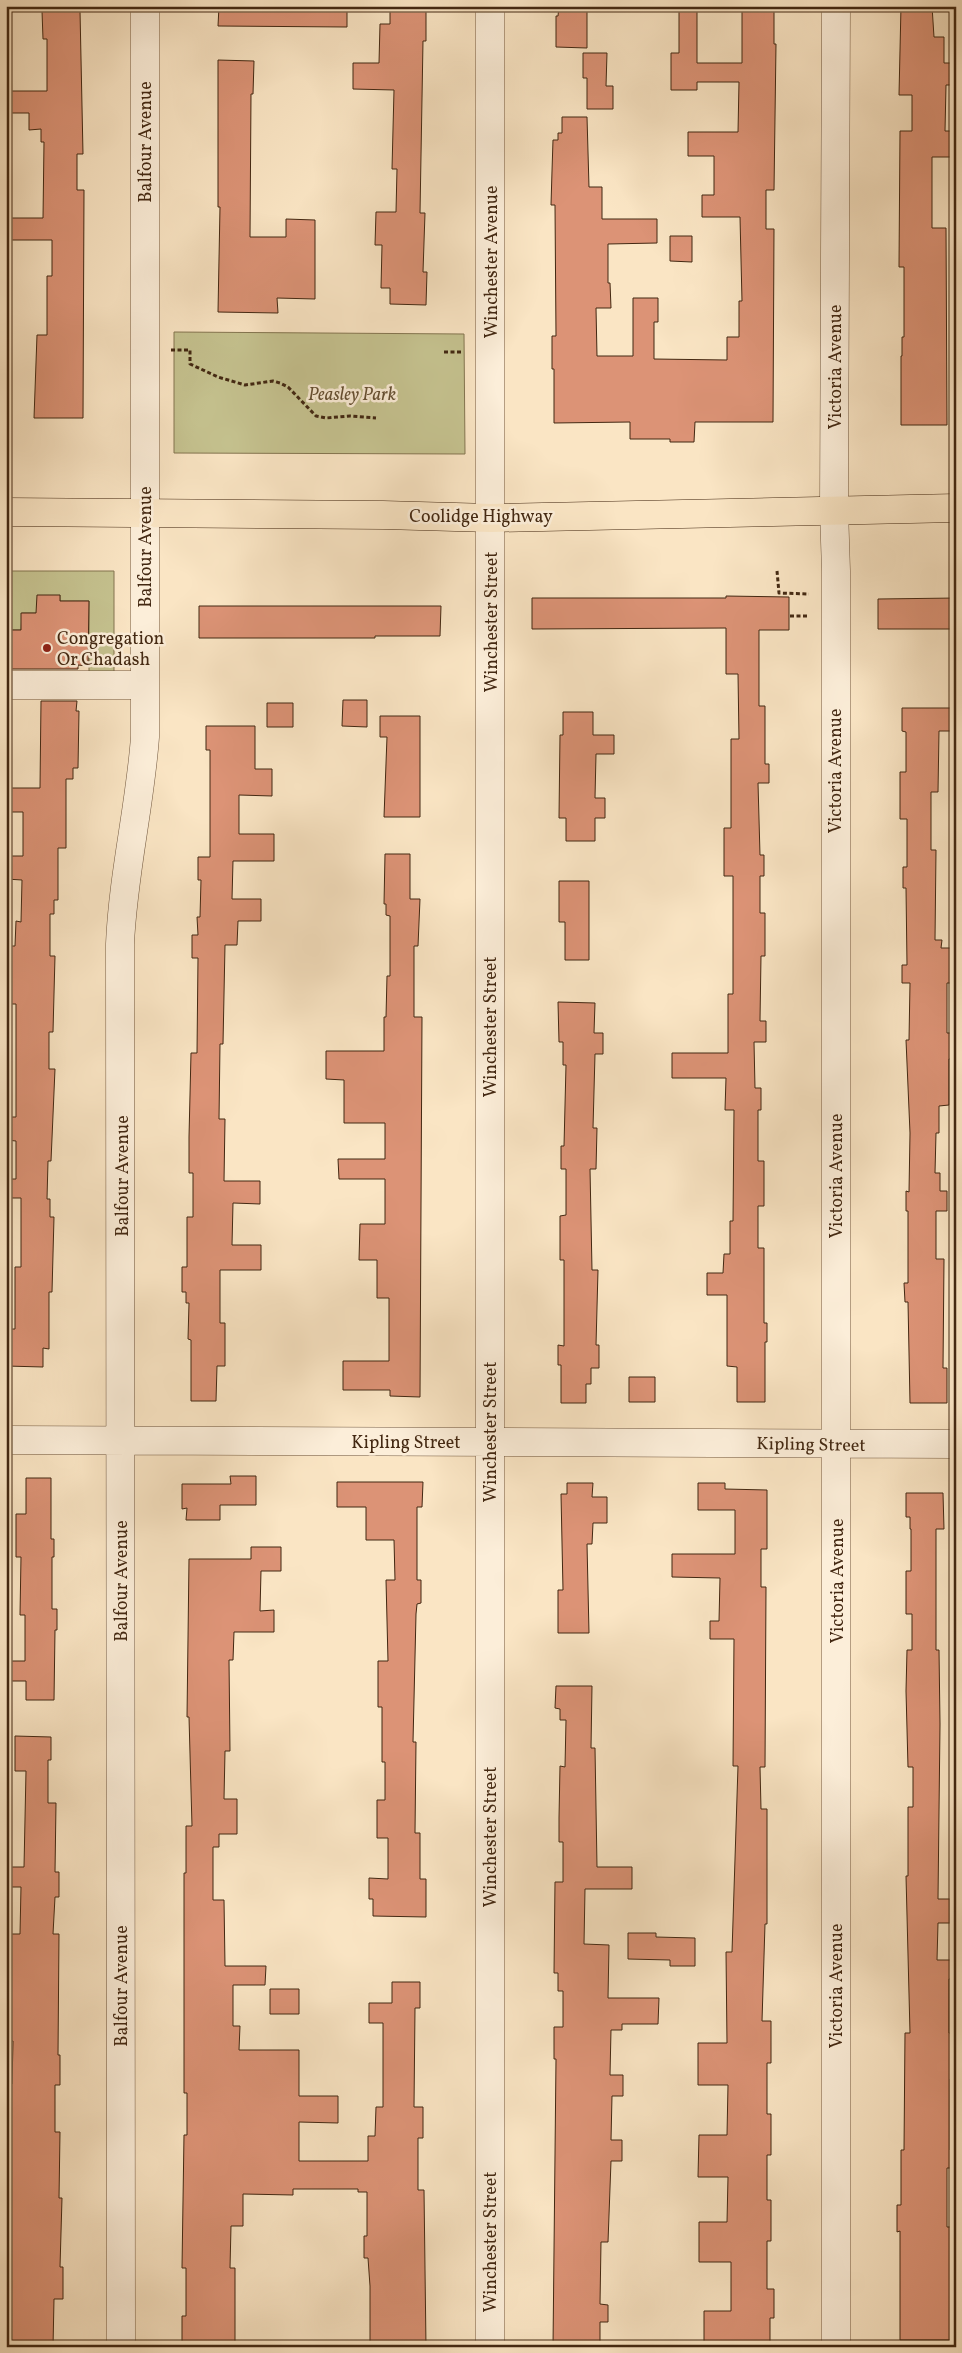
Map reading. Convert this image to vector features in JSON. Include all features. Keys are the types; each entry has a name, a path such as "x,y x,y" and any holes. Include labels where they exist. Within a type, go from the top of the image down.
{"main road":[{"name":"Coolidge Highway","path":"6,512 491,518 956,508"}],"street":[{"name":"Balfour Avenue","path":"121,2347 121,934 126,869 143,771 145,685 145,6"},
{"name":"Winchester Avenue","path":"490,6 491,518"},
{"name":"Victoria Avenue","path":"836,6 834,510 836,571 837,1444 836,2347"},
{"name":"Winchester Street","path":"490,2347 491,518"},
{"path":"6,685 145,685"},
{"name":"Kipling Street","path":"6,1440 956,1444"}],"path":[{"path":"145,350 190,350 190,364 233,382 245,385 273,381 280,383 288,387 316,416 326,418 350,416 376,418"},
{"path":"444,352 462,352"},
{"path":"7,568 7,630"},
{"path":"777,571 779,593 809,594"},
{"path":"790,616 809,616"}],"green space":[{"name":"Peasley Park","path":"174,332 464,334 465,454 174,453"},
{"path":"11,571 114,571 114,680 89,679 89,601 60,601 60,595 36,613 22,613 21,630 11,630"}],"building":[{"path":"219,6 347,6 347,27 218,26"},
{"path":"559,6 587,6 587,48 556,47 556,16 558,16"},
{"path":"679,6 697,6 697,63 742,63 742,6 774,6 774,44 776,44 774,190 766,190 766,229 774,229 773,422 695,422 694,442 670,442 670,439 630,439 630,422 554,423 554,369 552,369 552,336 556,336 555,205 551,205 553,140 558,140 558,133 562,133 562,117 587,117 589,187 602,187 602,219 657,219 657,243 608,244 608,283 610,283 611,308 596,308 597,356 633,356 633,298 658,298 658,322 654,322 654,359 727,360 727,337 739,337 739,301 742,301 740,217 702,217 702,195 714,195 714,156 688,156 688,132 738,132 739,82 697,82 697,90 671,90 671,53 679,53"},
{"path":"901,6 932,6 934,37 944,37 944,63 956,63 956,85 946,85 945,131 956,131 956,157 932,157 932,228 946,228 947,425 901,425 904,267 899,267 900,131 912,131 912,95 899,95"},
{"path":"390,8 426,9 426,41 423,41 420,213 425,213 423,272 427,272 426,305 390,304 390,288 381,288 382,245 375,245 376,212 396,212 397,169 392,169 394,90 353,89 353,63 379,63 380,24 390,24"},
{"path":"42,11 80,11 83,154 77,154 77,190 84,190 83,418 34,418 37,335 47,335 47,276 52,276 52,240 6,240 6,218 43,218 44,142 41,142 41,129 29,130 29,113 6,113 6,91 47,91 47,39 43,39"},
{"path":"583,53 607,53 606,86 613,86 613,109 587,109 587,78 583,78"},
{"path":"218,60 254,61 253,94 251,94 250,237 286,237 286,219 315,220 315,299 277,298 278,313 218,312 220,207 218,207"},
{"path":"670,236 692,236 692,262 670,261"},
{"name":"Congregation Or Chadash","path":"37,595 60,595 60,601 89,601 88,666 78,665 78,669 6,669 6,630 21,630 21,613 36,613"},
{"path":"726,596 789,597 789,630 759,630 759,706 765,706 765,764 769,764 769,783 758,783 760,855 764,855 764,876 760,876 760,913 765,913 765,956 761,956 760,1021 766,1021 766,1042 754,1042 755,1088 761,1088 761,1110 758,1110 758,1161 764,1161 764,1206 758,1206 758,1248 764,1248 764,1323 767,1323 767,1342 765,1342 765,1402 737,1402 737,1367 727,1366 727,1295 707,1295 707,1273 723,1273 724,1254 730,1254 730,1221 733,1221 734,1110 725,1110 726,1078 672,1078 672,1053 728,1053 728,994 733,994 733,876 724,876 724,828 731,828 731,739 739,739 738,674 726,674 726,628 532,629 532,598 726,598"},
{"path":"956,598 956,629 878,629 878,599"},
{"path":"199,606 441,606 440,636 199,638"},
{"path":"343,700 367,700 367,727 342,726"},
{"path":"41,701 77,701 76,711 79,711 78,768 73,768 73,779 66,779 66,848 58,848 58,900 54,900 54,914 50,914 50,956 55,956 53,1032 49,1032 49,1069 55,1069 51,1161 48,1161 47,1199 50,1199 50,1217 54,1217 52,1292 49,1292 49,1349 43,1348 43,1367 6,1366 6,1329 15,1329 15,1267 21,1267 21,1198 6,1198 6,1179 16,1179 16,1141 6,1140 6,1117 16,1117 16,1004 9,1004 8,946 15,946 16,921 21,922 22,880 6,879 6,856 23,856 23,812 6,812 6,788 40,788"},
{"path":"267,703 293,703 293,727 267,727"},
{"path":"902,708 956,708 956,731 939,731 938,792 931,792 931,850 936,850 935,940 942,940 941,948 956,948 956,983 947,983 947,1033 956,1033 956,1059 949,1059 949,1105 939,1106 939,1133 936,1133 935,1173 940,1173 940,1191 947,1191 947,1211 936,1211 936,1259 944,1259 943,1368 947,1368 947,1403 910,1403 908,1302 905,1302 904,1283 908,1283 908,1211 906,1211 906,1191 909,1192 910,1133 906,1040 909,1040 910,983 902,983 902,965 907,965 906,888 903,888 903,867 907,867 907,819 900,819 900,772 906,772 906,732 902,731"},
{"path":"563,712 593,712 593,735 614,735 614,754 596,754 595,798 605,798 605,818 595,818 595,841 566,841 566,818 559,818 560,735 563,735"},
{"path":"380,716 420,716 420,817 384,817 387,737 380,737"},
{"path":"206,726 255,726 255,769 272,769 272,796 239,795 239,834 274,834 274,861 233,861 232,899 261,899 261,921 238,921 237,945 225,945 223,1044 220,1044 219,1119 225,1119 224,1181 260,1181 260,1204 233,1203 232,1245 261,1245 261,1270 220,1270 220,1323 225,1323 225,1366 217,1366 216,1401 191,1401 191,1340 188,1339 189,1303 186,1303 186,1292 182,1292 182,1267 187,1267 187,1217 193,1217 193,1173 189,1173 189,1137 191,1053 197,1053 198,958 192,958 192,935 198,935 197,917 200,917 201,880 198,880 198,857 210,857 210,750 206,750"},
{"path":"385,854 410,854 410,899 420,899 418,946 414,946 414,1017 422,1017 420,1397 390,1396 390,1390 343,1390 343,1361 389,1361 389,1298 377,1298 377,1260 359,1260 360,1224 385,1224 385,1179 339,1179 338,1159 385,1159 385,1123 344,1123 344,1080 326,1079 326,1051 384,1051 387,976 390,976 390,916 386,915 386,904 384,904"},
{"path":"559,881 589,881 589,960 565,960 565,922 559,922"},
{"path":"558,1002 595,1003 594,1033 603,1033 603,1054 595,1054 593,1128 597,1128 596,1169 590,1169 592,1270 598,1270 596,1345 599,1345 599,1368 591,1368 591,1384 586,1384 586,1403 561,1403 561,1365 558,1365 558,1345 564,1346 564,1260 560,1260 560,1216 566,1215 566,1169 561,1169 561,1146 564,1146 566,1065 563,1065 563,1042 559,1042"},
{"path":"629,1377 655,1377 655,1402 629,1402"},
{"path":"230,1476 256,1476 256,1505 220,1505 220,1520 186,1520 187,1508 182,1509 182,1484 231,1484"},
{"path":"26,1478 51,1478 51,1539 54,1539 52,1609 57,1609 54,1700 26,1700 26,1681 6,1681 6,1661 25,1661 25,1615 20,1615 21,1557 16,1557 16,1514 26,1514"},
{"path":"337,1482 423,1482 422,1507 417,1507 417,1580 421,1580 421,1603 417,1604 416,1614 413,1742 416,1742 415,1833 420,1833 420,1879 426,1879 426,1917 373,1916 373,1899 369,1899 369,1878 388,1879 388,1838 377,1838 377,1800 385,1800 385,1762 382,1762 382,1707 378,1707 378,1661 388,1661 386,1580 395,1580 394,1540 366,1540 366,1507 337,1507"},
{"path":"567,1483 593,1483 592,1497 607,1497 607,1523 593,1523 592,1544 587,1544 589,1633 558,1633 558,1590 563,1590 561,1494 567,1494"},
{"path":"698,1483 725,1483 725,1489 767,1490 767,1549 761,1549 761,1587 766,1587 765,1767 760,1767 761,1809 767,1809 767,1924 765,1924 762,2021 771,2021 771,2063 767,2063 767,2114 771,2114 771,2155 767,2155 767,2200 771,2200 771,2241 767,2241 767,2289 774,2289 774,2318 770,2318 770,2347 704,2347 704,2311 731,2311 731,2262 699,2262 699,2222 727,2222 728,2177 698,2177 699,2135 727,2135 728,2085 698,2085 698,2043 727,2043 726,1952 732,1952 738,1766 733,1766 734,1639 710,1639 710,1621 719,1621 720,1578 672,1577 672,1554 735,1554 735,1510 698,1510"},
{"path":"906,1493 943,1493 944,1529 936,1529 936,1650 939,1650 940,1724 938,1899 950,1899 950,1923 938,1923 937,1960 954,1960 954,1979 949,1979 949,2033 956,2033 956,2079 950,2079 950,2150 956,2150 956,2168 947,2168 947,2227 956,2227 956,2340 900,2340 900,2231 897,2232 897,2205 901,2205 901,2150 904,2150 905,2033 910,2033 906,1876 908,1876 908,1807 913,1807 913,1767 908,1767 906,1691 907,1650 912,1650 912,1614 906,1614 906,1571 911,1571 911,1529 910,1517 906,1517"},
{"path":"251,1547 281,1547 281,1571 261,1571 260,1611 274,1610 274,1632 234,1632 233,1660 229,1660 230,1751 225,1751 224,1799 237,1799 237,1834 219,1834 219,1847 213,1847 213,1900 224,1900 225,1966 266,1966 265,1985 233,1985 233,2026 240,2026 239,2050 299,2050 299,2096 338,2096 338,2123 299,2122 299,2161 368,2161 368,2136 375,2136 376,2107 383,2107 383,2023 369,2023 369,2003 392,2003 392,1982 420,1982 420,2008 415,2008 414,2107 423,2107 423,2138 418,2138 418,2190 424,2190 426,2347 370,2347 370,2286 368,2258 364,2258 364,2236 367,2236 367,2192 358,2192 358,2189 293,2189 293,2195 243,2194 243,2226 231,2226 230,2268 235,2268 235,2347 182,2347 182,2316 186,2316 186,2268 182,2268 184,2135 187,2135 187,2093 184,2093 184,1873 186,1873 186,1826 192,1826 189,1717 187,1717 189,1559 251,1559"},
{"path":"556,1686 592,1686 591,1748 595,1748 597,1867 632,1867 632,1889 585,1889 584,1944 609,1945 608,1998 659,1998 658,2024 622,2024 622,2030 611,2030 610,2075 623,2075 623,2096 612,2096 611,2140 622,2140 622,2161 611,2161 608,2242 601,2242 600,2304 608,2305 608,2322 600,2322 600,2347 553,2347 556,2059 554,2059 554,2027 563,2027 563,1991 558,1991 558,1973 554,1973 555,1882 563,1882 563,1842 559,1842 559,1818 560,1766 565,1767 566,1720 560,1720 560,1709 555,1708"},
{"path":"15,1736 51,1737 51,1760 48,1760 48,1803 56,1803 55,1872 59,1872 59,1897 55,1897 53,1934 59,1934 58,2055 60,2055 60,2085 55,2085 55,2132 60,2132 59,2198 62,2198 60,2267 63,2267 63,2299 54,2299 53,2347 6,2347 8,2270 6,2270 6,2249 9,2249 9,2200 6,2200 6,2084 12,2084 13,2041 6,2041 6,2023 11,2023 10,1981 6,1981 6,1962 10,1962 10,1934 20,1934 21,1887 6,1887 6,1867 24,1867 26,1771 15,1771"},
{"path":"628,1933 656,1933 656,1937 695,1938 695,1966 670,1966 670,1960 628,1959"},
{"path":"270,1989 299,1989 299,2014 270,2014"}],"place":[{"name":"Congregation Or Chadash","path":"47,648"}]}
